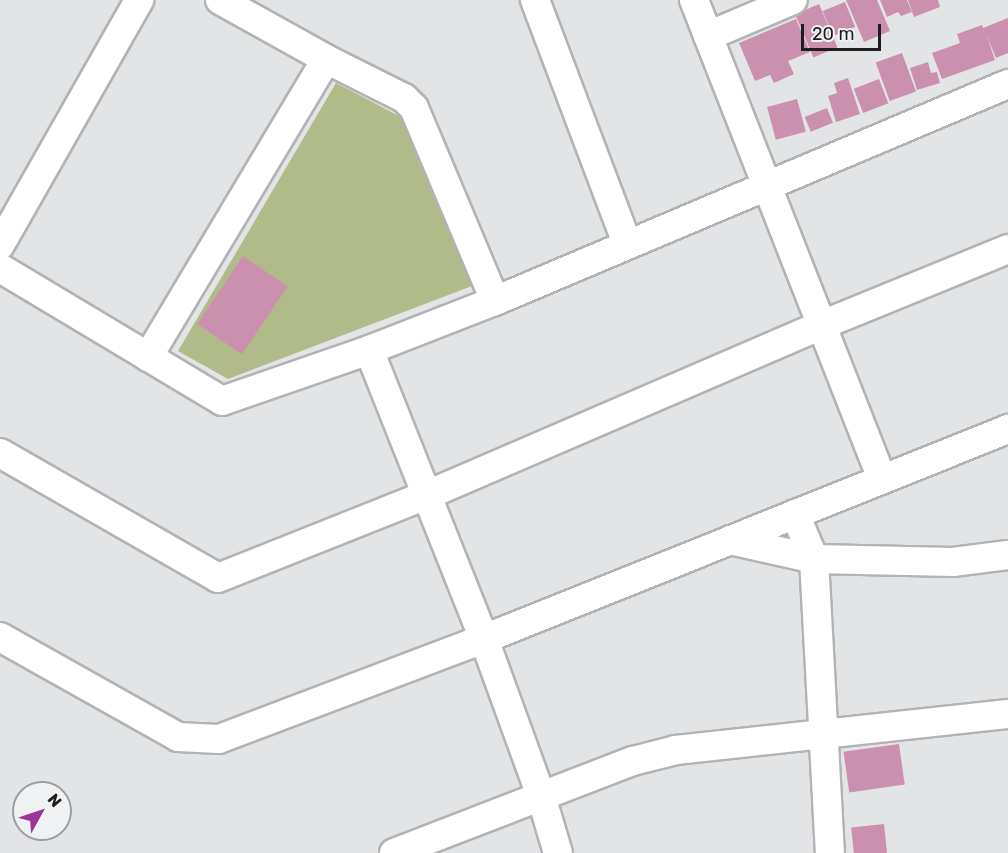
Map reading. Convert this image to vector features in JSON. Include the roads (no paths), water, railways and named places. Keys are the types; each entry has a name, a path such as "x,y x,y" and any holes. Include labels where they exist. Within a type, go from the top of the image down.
{"street":[{"path":"0,245 139,0"},
{"path":"219,0 326,60 404,98 414,108 495,301"},
{"path":"535,0 627,243"},
{"path":"694,0 882,479"},
{"path":"708,36 793,0"},
{"path":"148,357 326,60"},
{"path":"0,268 222,401 369,350 495,301 627,243 1008,84"},
{"path":"0,453 218,578 427,495 1008,249"},
{"path":"369,350 484,639 541,796 558,853"},
{"path":"0,637 178,737 219,740 484,639 1008,429"},
{"path":"795,514 814,559 830,853"},
{"path":"730,540 814,559 954,562 1008,555"},
{"path":"394,853 633,761 676,750 1008,714"}]}
